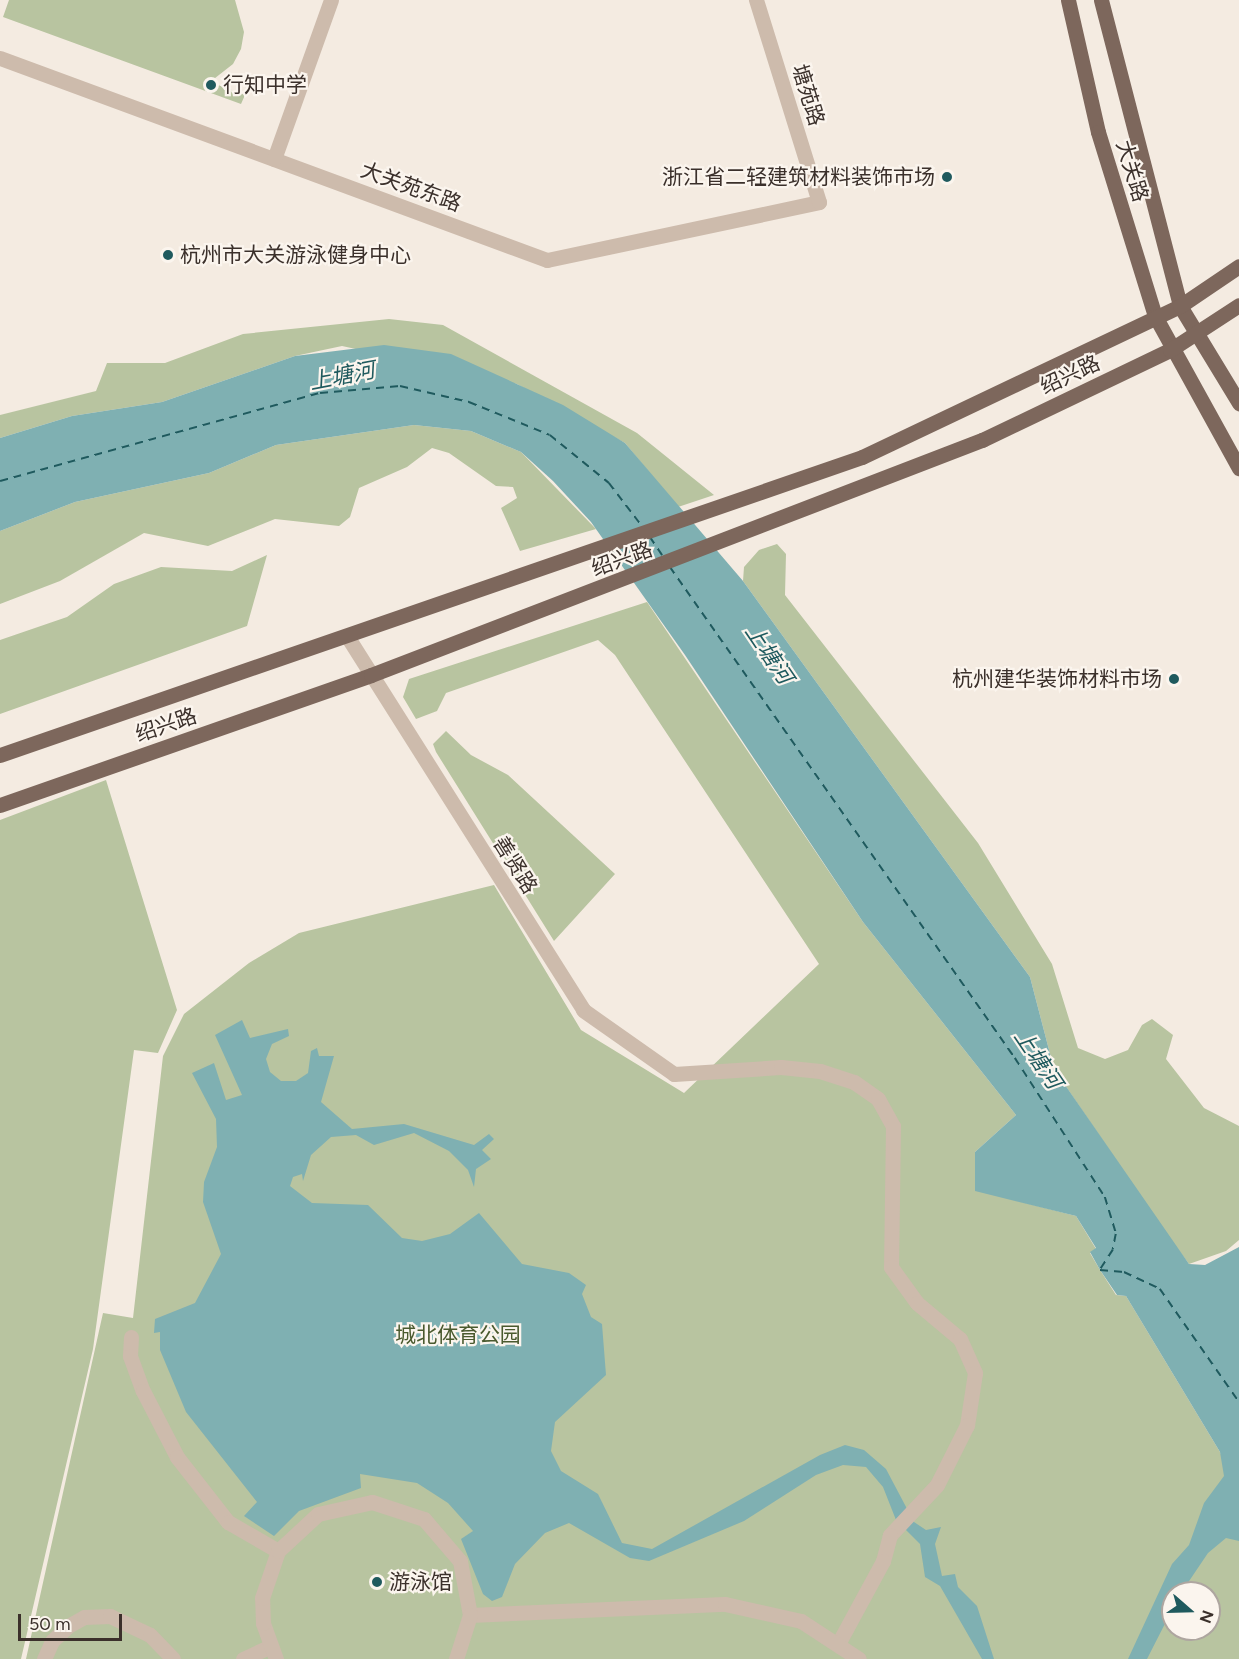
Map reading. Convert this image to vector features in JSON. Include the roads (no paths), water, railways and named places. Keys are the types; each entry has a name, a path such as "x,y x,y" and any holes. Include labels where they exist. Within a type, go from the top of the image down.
{"main road":[{"name":"大关路","path":"1068,0 1098,132 1155,316 1170,350 1239,468"},
{"name":"大关路","path":"1101,0 1180,306 1199,332 1239,404"},
{"name":"绍兴路","path":"0,755 862,457 1180,306 1239,266"},
{"name":"绍兴路","path":"0,805 371,675 732,540 982,440 1170,350 1239,305"}],"street":[{"path":"274,159 331,0"},
{"name":"塘苑路","path":"756,0 819,202"},
{"name":"大关苑东路","path":"0,58 546,260 819,202"},
{"name":"善贤路","path":"347,636 583,1010 674,1074 687,1076 781,1067 820,1071 854,1082 878,1099 893,1126 891,1267 917,1303 960,1339 975,1373 967,1425 937,1485 890,1535 883,1561 839,1642"},
{"path":"131,1336 130,1356 143,1391 183,1466 228,1522 278,1551"},
{"path":"243,1659 273,1653 262,1598 278,1551 296,1530 327,1510 372,1502 399,1507 424,1520 455,1553 469,1587 470,1615 456,1659"},
{"path":"470,1615 725,1604 783,1614 839,1642 859,1659"},
{"path":"44,1659 52,1641 68,1626 84,1617 110,1616 150,1635 173,1659"}],"water":[{"name":"上塘河","path":"384,345 451,354 563,405 625,443 743,581 1030,977 1054,1069 1189,1264 1205,1265 1239,1247 1239,1541 1226,1538 1208,1553 1189,1581 1164,1581 1172,1564 1189,1545 1204,1503 1224,1476 1220,1452 1126,1296 1117,1295 1100,1270 1090,1252 1096,1248 1076,1216 975,1191 975,1152 1016,1115 863,922 685,655 591,522 553,481 521,452 471,431 414,425 276,445 209,473 75,502 0,531 0,438 72,416 162,402 295,356"},
{"path":"242,1020 250,1038 288,1029 289,1036 272,1044 266,1059 270,1072 281,1081 296,1081 308,1073 311,1051 317,1048 319,1056 334,1056 321,1102 352,1129 404,1124 474,1145 489,1134 494,1139 482,1150 491,1159 476,1169 474,1187 468,1170 449,1151 414,1133 374,1145 356,1135 331,1137 311,1155 303,1181 302,1174 293,1177 290,1186 312,1203 368,1205 402,1238 422,1241 450,1234 479,1213 522,1264 569,1273 586,1285 582,1294 591,1317 602,1324 606,1375 555,1422 551,1451 561,1471 598,1494 622,1543 652,1549 820,1455 845,1445 864,1450 886,1469 914,1522 926,1530 941,1527 935,1544 942,1576 955,1574 958,1587 977,1606 994,1659 982,1659 940,1586 925,1577 920,1544 896,1520 883,1487 866,1467 843,1465 816,1475 744,1521 649,1561 630,1558 569,1523 545,1533 515,1564 502,1597 492,1601 483,1594 461,1539 473,1531 448,1503 417,1483 360,1474 361,1488 299,1511 274,1536 244,1516 257,1502 186,1412 160,1350 160,1332 154,1333 155,1319 195,1303 221,1254 203,1202 204,1182 217,1147 216,1119 192,1073 214,1063 226,1100 242,1095 215,1035"},
{"path":"1161,1588 1161,1632 1147,1659 1128,1659"}],"place":[{"name":"行知中学","path":"211,85"},
{"name":"浙江省二轻建筑材料装饰市场","path":"947,177"},
{"name":"杭州市大关游泳健身中心","path":"168,255"},
{"name":"杭州建华装饰材料市场","path":"1174,679"},
{"name":"游泳馆","path":"377,1582"}],"park label":[{"name":"城北体育公园","path":"458,1335"}]}
